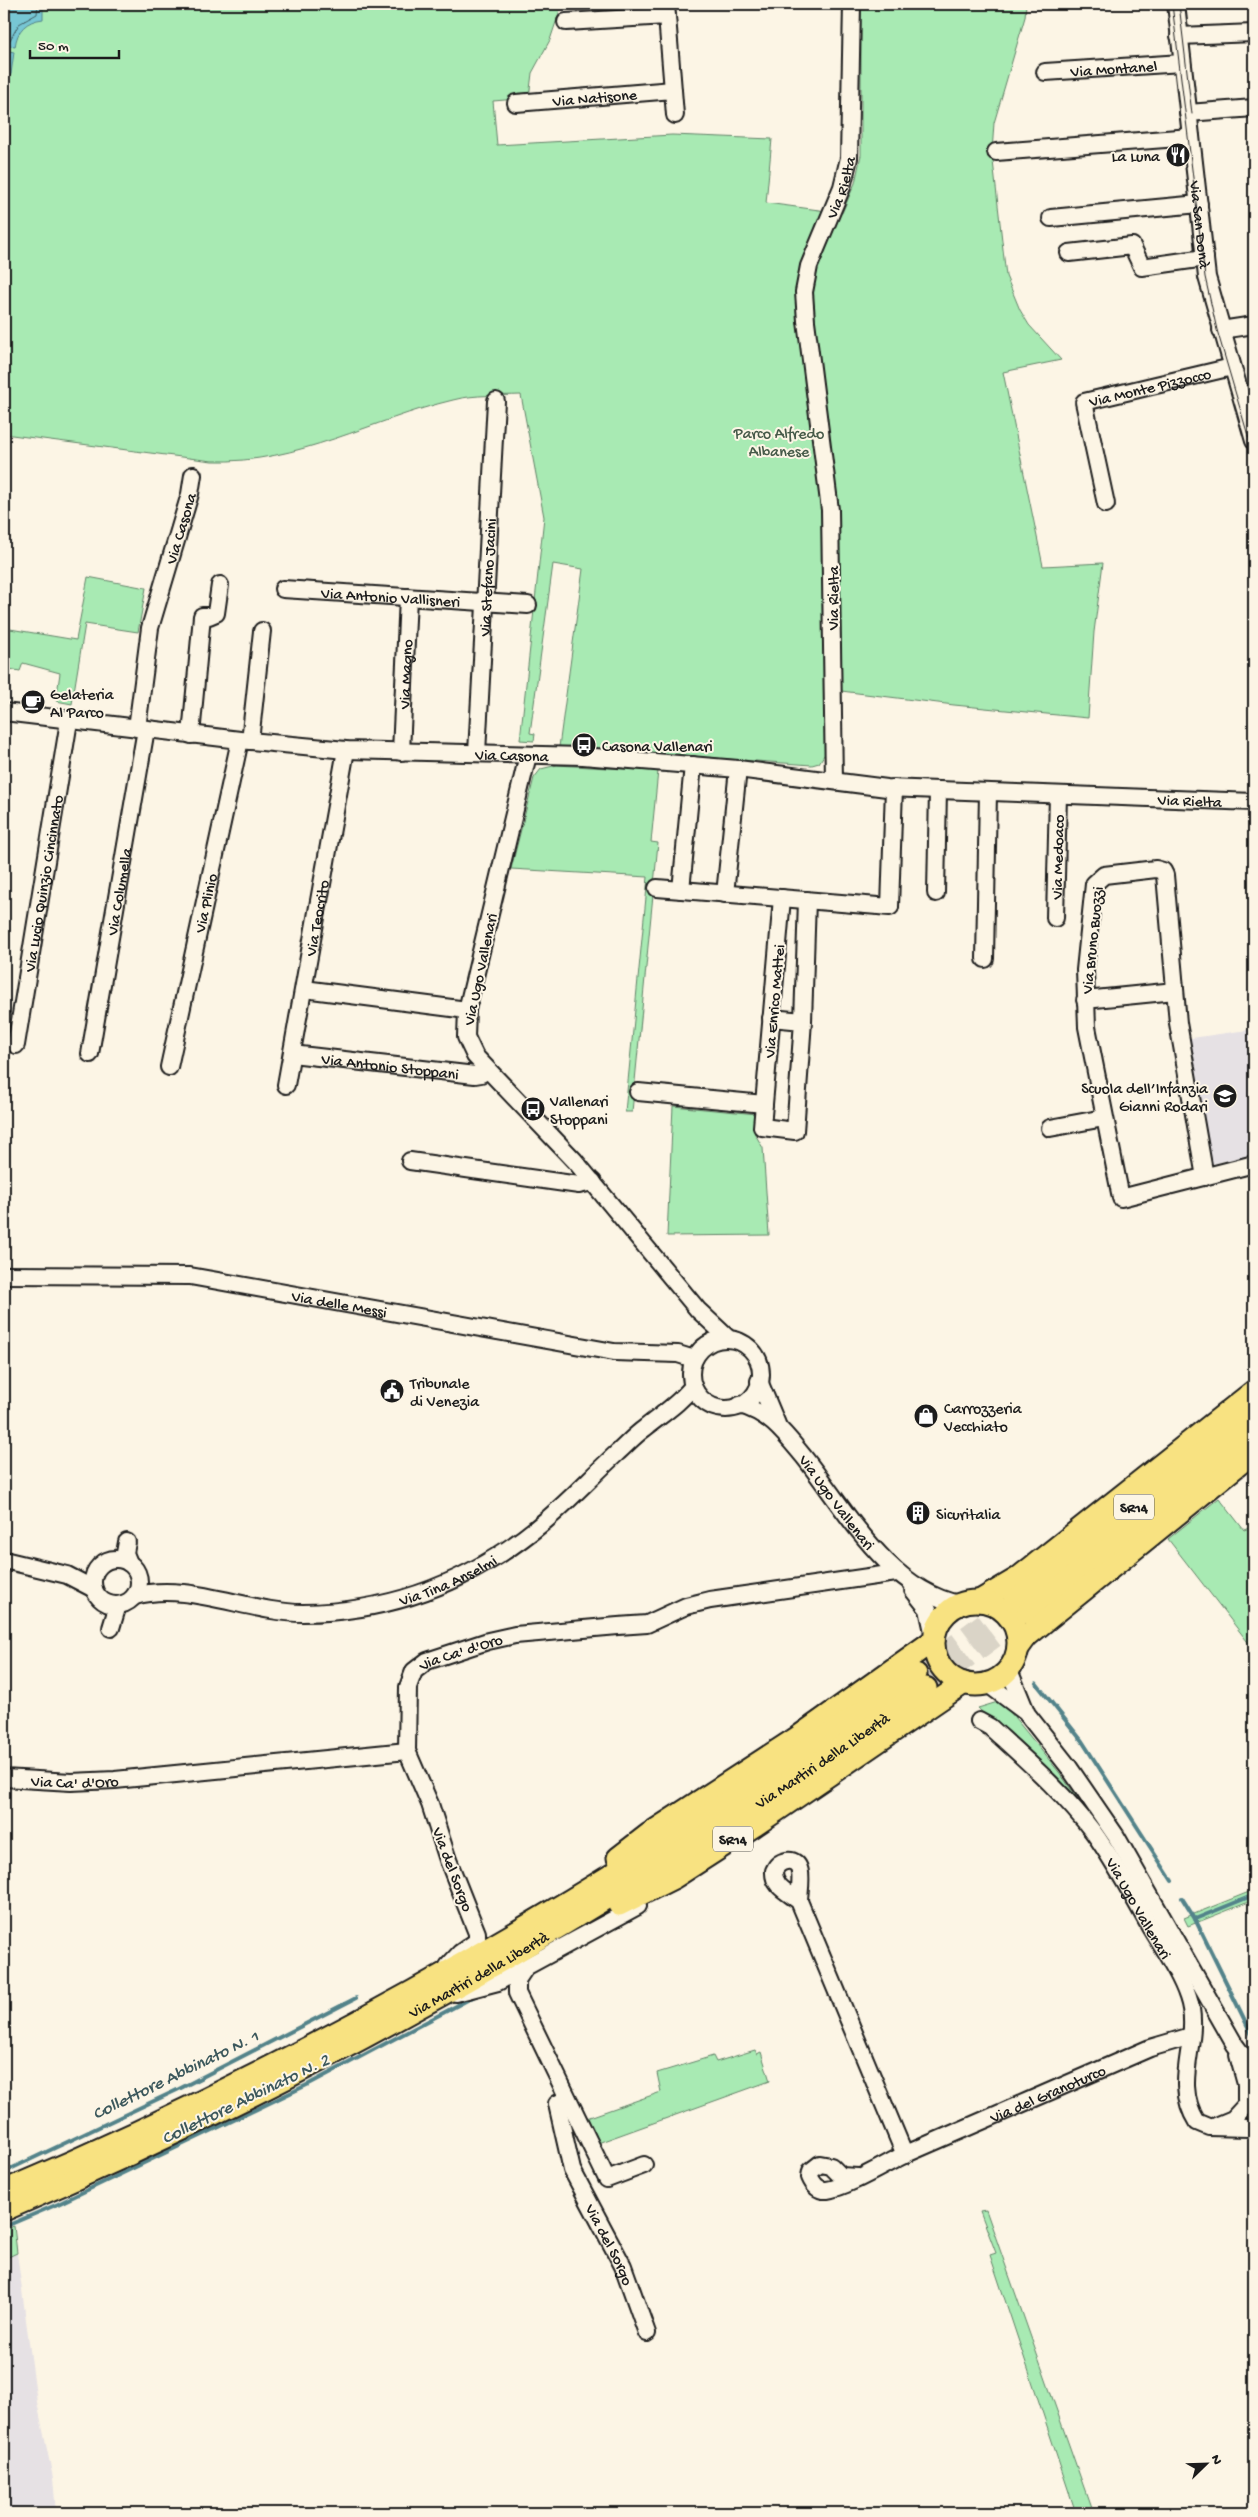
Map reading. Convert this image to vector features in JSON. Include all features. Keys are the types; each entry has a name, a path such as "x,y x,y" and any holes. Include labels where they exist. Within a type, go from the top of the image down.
{"main road":[{"path":"1254,1391 1018,1578 981,1600 959,1604 947,1611 939,1622 934,1638 935,1654 941,1667 951,1677 964,1683 988,1684 999,1678 1009,1670 1019,1647 1027,1636 1254,1452"},
{"name":"SR14","path":"1254,1412 1020,1607 1254,1433"},
{"path":"981,1600 994,1604 1005,1611 1013,1621 1018,1634 1019,1647"},
{"name":"SR14","path":"529,1924 583,1881 608,1866 648,1834 798,1737 887,1675 934,1638"},
{"name":"Via Martiri della Libertà","path":"4,2191 248,2076 440,1975 529,1924 743,1794 921,1681 732,1822 492,1976 432,2000 264,2088 149,2144 4,2210"},
{"name":"SR14","path":"492,1976 662,1884 719,1848 964,1683"}],"street":[{"name":"Via Rielta","path":"852,4 849,158 842,187 815,247 804,292 831,530 834,780 894,788 1254,802"},
{"name":"Via San Donà","path":"1176,4 1205,258 1221,330 1254,442"},
{"path":"566,22 667,10 675,115"},
{"path":"1180,36 1254,33"},
{"name":"Via Montanel","path":"1045,72 1182,63"},
{"name":"Via Natisone","path":"516,103 673,90"},
{"path":"1188,113 1254,108"},
{"path":"996,152 1191,137"},
{"path":"1051,218 1198,204"},
{"path":"1069,253 1132,246 1142,267 1205,258"},
{"path":"1221,330 1254,325"},
{"name":"Via Monte Pizzocco","path":"1106,504 1084,402 1232,366"},
{"name":"Via Stefano Jacini","path":"477,753 496,401"},
{"name":"Via Casona","path":"141,729 150,628 190,494 193,475"},
{"path":"191,734 202,616 216,613 220,585"},
{"name":"Via Antonio Vallisneri","path":"283,589 528,604"},
{"name":"Via Magno","path":"401,752 408,597"},
{"path":"245,741 262,631"},
{"name":"Via Casona","path":"4,712 245,741 346,750 601,757 738,769 834,780"},
{"name":"Via Lucio Quinzio Cincinnato","path":"16,1046 70,721"},
{"name":"Via Columella","path":"90,1054 141,729"},
{"name":"Via Plinio","path":"169,1067 245,741"},
{"name":"Via Teocrito","path":"286,1085 346,750"},
{"name":"Via Ugo Vallenari","path":"528,755 467,1010 464,1028 467,1042 487,1070 592,1182 698,1310 729,1340"},
{"path":"680,890 692,765"},
{"path":"724,894 738,769"},
{"path":"657,888 890,907 894,788"},
{"path":"936,893 938,790"},
{"path":"986,959 988,792"},
{"name":"Via Medoaco","path":"1055,918 1058,795"},
{"name":"Via Bruno Buozzi","path":"1205,1177 1178,1023 1166,879 1163,871 1156,869 1104,875 1098,878 1094,884 1085,1000 1090,1053 1121,1198 1205,1177 1254,1164"},
{"name":"Via Enrico Mattei","path":"782,898 762,1127 795,1131 803,1021"},
{"path":"772,1018 803,1021 807,900"},
{"path":"304,990 467,1010"},
{"path":"1085,1000 1175,991"},
{"name":"Via Antonio Stoppani","path":"292,1054 475,1075 482,1074 487,1070"},
{"path":"638,1092 764,1104"},
{"path":"1050,1128 1104,1118"},
{"path":"410,1160 579,1185 592,1182"},
{"name":"Via delle Messi","path":"4,1275 190,1276 614,1352 673,1355 693,1364"},
{"name":"Via Ugo Vallenari","path":"698,1310 706,1329 706,1345"},
{"path":"716,1340 729,1340 744,1344 752,1351 760,1370 760,1381 756,1392 740,1405 719,1408 702,1400 693,1386 693,1364 706,1345 716,1340"},
{"name":"Via Ugo Vallenari","path":"760,1381 777,1424 862,1533 928,1609 934,1638"},
{"name":"Via Tina Anselmi","path":"178,1593 274,1611 302,1612 380,1605 435,1588 476,1570 546,1520 645,1427 666,1413 693,1386"},
{"name":"Via Tina Anselmi","path":"666,1413 709,1404"},
{"name":"Via Ugo Vallenari","path":"740,1405 756,1409 777,1424"},
{"path":"4,1560 47,1568 67,1574 98,1594 107,1603 125,1604 134,1596 139,1585 125,1553 123,1541 94,1577 98,1594 107,1625 118,1605"},
{"path":"47,1568 89,1569 117,1559 178,1593"},
{"path":"899,1575 936,1597 959,1604"},
{"name":"Via Ca' d'Oro","path":"4,1778 72,1782 115,1780 407,1751 408,1687 410,1678 420,1665 447,1653 515,1635 618,1626 637,1627 658,1620 686,1606 704,1601 899,1575"},
{"path":"134,1596 149,1593 178,1593"},
{"name":"Via Ugo Vallenari","path":"1009,1670 1027,1714"},
{"name":"Via Ugo Vallenari","path":"988,1684 1027,1714 1068,1766 1116,1836 1235,2045 1254,2070"},
{"name":"Via Ugo Vallenari","path":"978,1721 990,1727 1051,1783 1097,1838 1168,1958 1188,1996 1194,2020 1185,2083 1186,2100 1197,2122 1205,2126 1252,2133"},
{"name":"Via del Sorgo","path":"407,1751 430,1804 477,1933 477,1941 460,1953 440,1975"},
{"path":"492,1976 525,1968 680,1884 695,1874 719,1848"},
{"path":"799,1901 905,2155"},
{"name":"Via del Sorgo","path":"525,1968 517,1980 517,1993 564,2100 607,2179 644,2166"},
{"name":"Via del Sorgo","path":"492,1976 505,1991 551,2087 564,2100"},
{"name":"Via del Granoturco","path":"858,2177 1150,2048 1191,2036"},
{"name":"Via Ugo Vallenari","path":"1235,2045 1246,2084 1248,2100 1243,2115 1252,2133"},
{"name":"Via del Sorgo","path":"564,2100 557,2104 572,2170 623,2266 647,2333"},
{"path":"1214,2127 1233,2118 1248,2100"}],"shaded area":[{"name":"Scuola dell’Infanzia Gianni Rodari","path":"1254,1029 1254,1154 1208,1165 1185,1039"},
{"path":"17,2253 37,2402 53,2478 56,2513 4,2513 4,2259"}],"green space":[{"name":"Parco Alfredo Albanese","path":"4,4 562,4 550,40 532,73 529,98 493,101 497,145 672,135 772,139 766,203 842,213 855,183 861,155 861,9 915,4 1026,4 1025,17 994,123 992,152 1006,276 1020,310 1029,325 1061,360 1003,372 1043,566 1103,563 1094,632 1088,718 954,705 825,689 826,752 819,763 812,765 559,747 583,569 553,564 530,733 535,734 534,741 520,740 544,517 521,395 461,398 423,408 305,448 243,460 212,461 4,434"},
{"path":"88,577 146,588 138,632 85,624 72,704 56,701 60,673 23,663 20,671 4,668 4,628 76,640"},
{"path":"557,765 658,771 651,842 658,843 632,1112 625,1112 648,877 511,869 534,778 541,769"},
{"path":"673,1106 757,1114 755,1134 763,1148 769,1235 667,1236"},
{"path":"1219,1498 1244,1530 1254,1526 1254,1650 1168,1539"},
{"path":"1001,1701 1059,1772 1110,1844 1053,1780 978,1708"},
{"path":"1254,1890 1254,1900 1188,1926 1184,1918"},
{"path":"755,2050 757,2054 761,2052 770,2081 595,2144 581,2120 661,2092 657,2073 713,2056 716,2062"},
{"path":"986,2210 1093,2513 1076,2513 990,2255 996,2253 980,2211"},
{"path":"14,2226 17,2253 4,2259 4,2230"}],"water":[{"path":"4,4 43,4 43,19 23,27 15,47 4,45"},
{"path":"4,50 14,52 11,74 4,86"}],"waterway":[{"path":"1036,1683 1082,1741 1172,1881"},
{"path":"1195,1919 1254,1895"},
{"path":"1182,1898 1195,1919 1254,2039"},
{"name":"Collettore Abbinato N. 2","path":"4,2227 58,2204 309,2084 477,1995"},
{"name":"Collettore Abbinato N. 1","path":"4,2172 177,2090 356,1998"}],"tunnel":[{"path":"916,1674 1014,1601"},
{"path":"926,1688 1027,1613"}],"tram line":[{"path":"1172,4 1205,277 1217,330 1254,456"},
{"path":"1179,4 1192,114"}],"place":[{"name":"La Luna","path":"1178,155"},
{"name":"Gelateria Al Parco","path":"33,702"},
{"name":"Casona Vallenari","path":"584,745"},
{"name":"Scuola dell’Infanzia Gianni Rodari","path":"1225,1096"},
{"name":"Vallenari Stoppani","path":"533,1109"},
{"name":"Tribunale di Venezia","path":"392,1391"},
{"name":"Carrozzeria Vecchiato","path":"926,1416"},
{"name":"Sicuritalia","path":"918,1513"}]}
